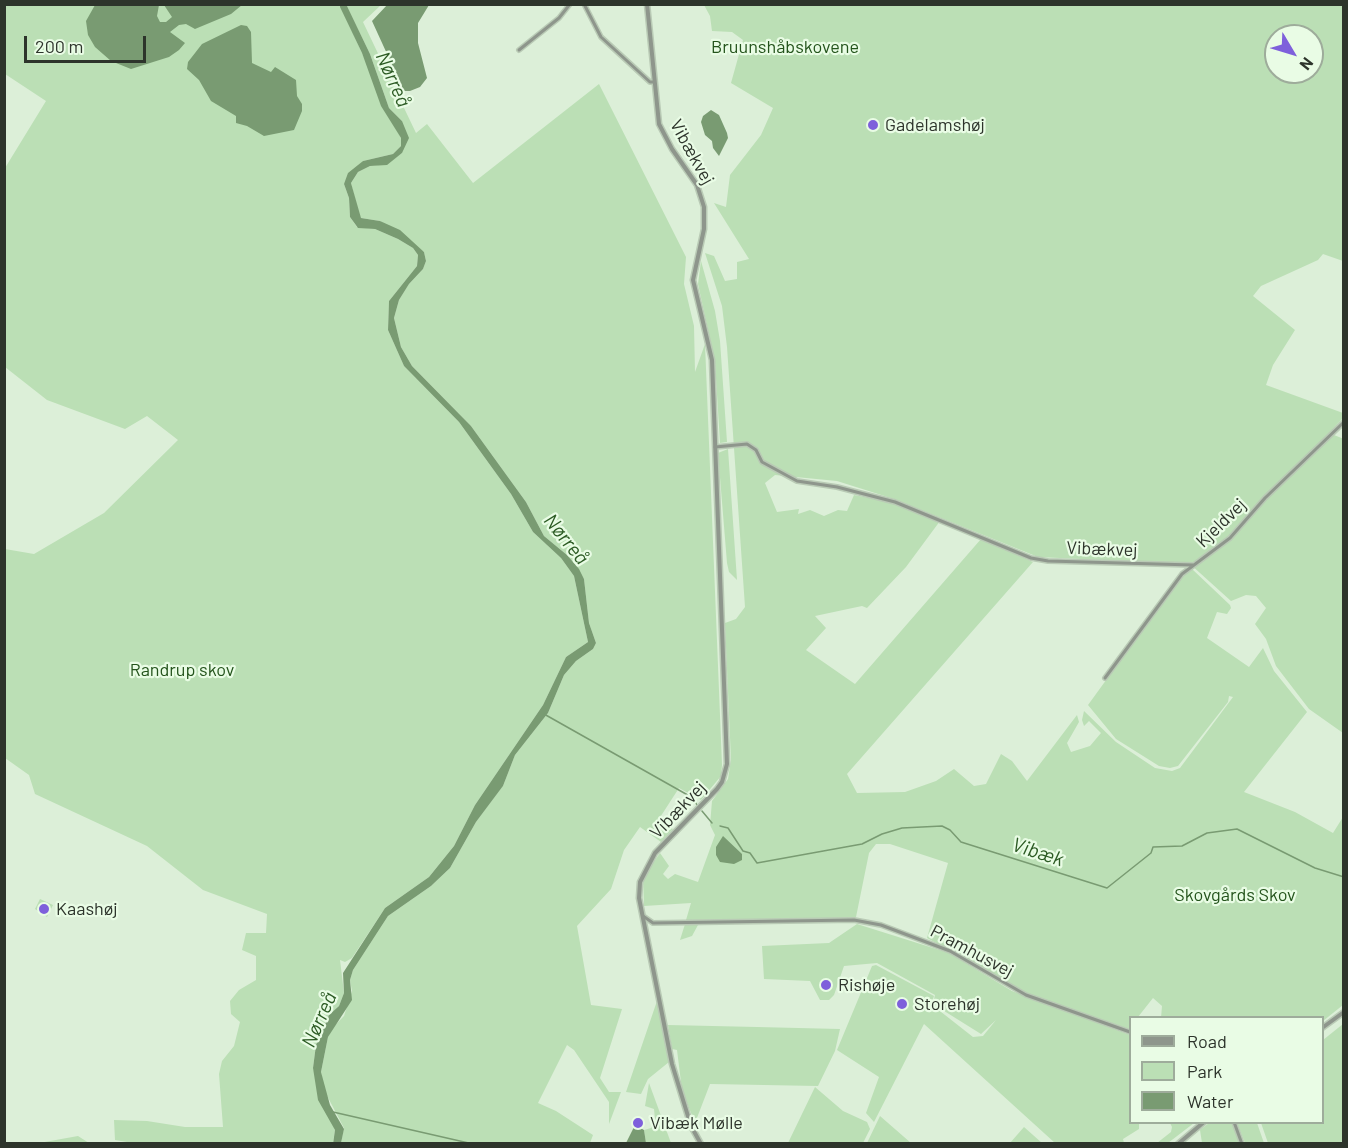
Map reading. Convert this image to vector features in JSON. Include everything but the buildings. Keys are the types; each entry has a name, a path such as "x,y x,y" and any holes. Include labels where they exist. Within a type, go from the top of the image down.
{"street":[{"path":"519,50 559,18 570,4"},
{"path":"584,4 601,37 650,82 654,82"},
{"name":"Vibækvej","path":"647,4 659,124 665,139 697,185 704,207 704,229 693,280 712,360 726,773 717,789 655,853 645,868 640,882 643,916 672,1064 691,1126 701,1143"},
{"name":"Kjeldvej","path":"1105,678 1172,585 1193,565 1230,538 1265,498 1344,422"},
{"name":"Vibækvej","path":"715,447 747,444 756,450 762,462 797,481 837,487 895,502 1030,558 1193,565"},
{"path":"643,916 653,923 646,932"},
{"name":"Pramhusvej","path":"653,923 854,920 881,925 950,951 1026,995 1129,1031"},
{"path":"1324,1027 1344,1012"},
{"path":"1178,1143 1202,1124"},
{"path":"1235,1124 1242,1143"}],"green space":[{"name":"Randrup skov","path":"4,5 340,5 401,138 401,146 393,154 363,161 344,184 349,198 350,217 357,227 375,229 398,239 413,248 418,255 417,266 389,301 388,330 404,366 459,422 511,494 533,532 561,558 574,576 588,642 566,657 543,705 475,805 454,846 429,877 385,908 352,958 345,962 340,960 344,993 339,1006 329,1015 316,1045 313,1068 335,1130 333,1143 139,1144 115,1140 114,1120 147,1121 185,1127 223,1127 219,1074 222,1061 234,1046 240,1022 231,1014 230,1001 239,990 256,980 256,956 242,950 246,933 266,933 267,914 203,890 147,846 35,794 29,775 5,758 5,549 34,554 104,513 178,440 147,416 125,429 47,400 5,367 5,168 46,101 5,74"},
{"path":"346,5 381,5 363,22 416,133 427,124 473,183 599,84 686,257 684,284 694,326 695,372 705,344 721,776 701,800 679,788 657,822 673,829 661,842 640,827 624,850 611,889 577,926 591,1005 622,1009 600,1078 609,1092 621,1092 609,1124 609,1102 574,1050 567,1045 538,1103 556,1111 593,1135 590,1143 341,1143 344,1128 324,1090 321,1072 328,1037 333,1027 344,1016 352,991 350,980 353,970 388,916 431,886 450,868 476,822 503,786 515,755 548,713 564,675 576,661 593,649 596,643 589,623 584,579 567,555 544,536 526,502 471,426 412,366 401,347 394,318 399,300 409,284 423,269 426,261 424,252 380,221 361,218 359,215 351,183 358,172 370,166 387,164 402,153 402,121 389,108 370,54"},
{"path":"704,5 1343,5 1343,261 1323,254 1318,260 1261,286 1253,296 1295,330 1273,365 1266,385 1343,413 1343,418 1329,433 1344,439 1343,733 1309,709 1276,666 1266,639 1255,624 1266,608 1256,596 1246,595 1231,601 1190,564 1038,557 894,499 837,481 775,475 765,483 777,512 799,509 798,514 810,510 824,516 838,510 847,511 854,495 895,503 940,521 906,567 867,608 862,606 815,616 826,628 806,650 855,684 981,539 1033,562 847,774 857,793 905,792 936,781 954,769 974,786 986,784 1001,754 1012,761 1027,781 1077,715 1079,722 1067,743 1071,752 1090,746 1101,733 1089,721 1084,726 1082,720 1084,711 1116,742 1155,768 1172,771 1180,768 1233,697 1229,696 1228,702 1178,766 1170,768 1159,766 1116,739 1088,705 1178,581 1188,571 1192,569 1230,605 1231,608 1227,614 1217,612 1207,638 1249,667 1263,648 1274,671 1307,712 1244,792 1295,812 1333,833 1343,817 1343,1005 1324,1020 1324,1016 1161,1016 1162,1006 1153,998 1139,1016 1129,1016 1129,1029 1031,995 927,938 948,863 890,844 876,844 869,853 856,917 850,919 686,920 691,903 644,906 643,877 660,853 669,866 663,874 668,879 675,874 698,882 715,835 710,825 712,801 728,779 731,760 725,623 736,619 745,607 727,347 722,306 705,253 714,256 725,281 737,279 737,262 749,259 714,203 726,207 730,175 761,135 773,108 731,83 743,40 732,32 712,31 710,16"},
{"path":"701,261 715,311 720,341 727,442 720,443 715,362 698,284"},
{"path":"728,449 737,580 729,572 727,563 718,453"},
{"path":"40,899 53,905 47,917 35,909"},
{"path":"685,924 698,925 692,936 680,940"},
{"path":"857,924 949,953 1012,991 1129,1035 1129,1124 1139,1124 1139,1129 1123,1139 1124,1143 1055,1143 924,1024 874,1122 866,1113 879,1077 837,1050 872,966 876,965 934,996 931,1004 973,1037 983,1036 996,1020 981,1034 933,1004 935,995 877,963 844,966 834,995 829,1000 820,1000 810,981 764,979 762,946 829,943"},
{"path":"657,1001 669,1062 648,1079 641,1094 626,1092"},
{"path":"1343,1024 1343,1143 1268,1143 1261,1124 1324,1124 1324,1039"},
{"path":"668,1025 840,1029 835,1051 818,1086 710,1084 695,1123 682,1090 677,1050 672,1049"},
{"path":"649,1083 671,1143 646,1143 644,1130 651,1128 655,1119 654,1109 645,1106"},
{"path":"815,1087 843,1111 867,1122 870,1129 863,1143 788,1143"},
{"path":"880,1116 911,1143 867,1143"},
{"path":"1170,1124 1193,1124 1168,1143 1157,1143 1171,1132"},
{"path":"1208,1124 1232,1124 1240,1143 1202,1143 1200,1130"},
{"path":"1237,1124 1257,1124 1264,1143 1245,1143"},
{"path":"1024,1127 1042,1143 1010,1143"},
{"path":"78,1136 89,1143 39,1143"}],"water":[{"path":"346,4 370,54 389,108 402,121 409,138 402,153 387,165 370,166 358,172 351,183 361,218 380,221 400,230 424,252 426,261 423,269 409,284 399,300 394,318 401,347 412,366 471,426 526,502 544,536 567,555 579,569 584,579 589,623 596,643 593,649 576,661 564,675 548,713 515,755 503,786 476,822 450,868 431,886 388,916 353,970 350,980 352,1000 328,1037 321,1072 330,1105 344,1129 341,1143 333,1144 335,1130 318,1100 313,1068 316,1045 329,1015 339,1006 344,993 343,973 385,908 429,877 454,846 475,805 543,705 566,657 588,642 574,576 561,558 533,532 511,494 459,422 404,366 388,330 389,301 417,266 418,255 413,248 398,239 375,229 358,228 350,217 349,198 344,184 348,173 363,161 393,154 401,146 401,138 381,106 362,53 340,7"},
{"path":"388,4 429,5 418,23 418,43 427,78 420,87 410,91 404,91 372,21"},
{"path":"95,5 159,5 157,16 160,22 166,22 172,17 164,5 242,5 231,14 195,29 186,24 179,25 170,32 185,43 179,50 169,57 131,69 111,61 95,47 88,35 86,21"},
{"path":"241,25 247,26 251,32 252,63 271,72 275,67 296,80 297,96 302,104 302,111 294,130 264,136 247,126 236,123 236,116 211,101 199,80 187,69 188,62 202,44"},
{"path":"711,110 719,115 728,138 719,156 713,148 712,141 705,135 701,122 703,116"},
{"path":"723,836 742,854 742,860 734,864 720,862 716,855 716,847"},
{"path":"635,1125 644,1130 646,1143 626,1143"}],"waterway":[{"name":"Vibæk","path":"544,714 693,798 697,805"},
{"name":"Vibæk","path":"702,811 712,823"},
{"name":"Vibæk","path":"720,826 728,828 743,851 750,853 757,863 862,844 882,834 902,828 942,826 950,830 961,842 1107,888 1151,853 1153,847 1182,846 1207,833 1237,829 1315,868 1344,877"},
{"path":"333,1112 473,1144"}],"place":[{"name":"Gadelamshøj","path":"873,125"},
{"name":"Kaashøj","path":"44,909"},
{"name":"Rishøje","path":"826,985"},
{"name":"Storehøj","path":"902,1004"},
{"name":"Vibæk Mølle","path":"638,1123"}],"park label":[{"name":"Bruunshåbskovene","path":"785,47"},
{"name":"Skovgårds Skov","path":"1235,895"}],"water label":[{"name":"Nørreå","path":"393,79"},
{"name":"Nørreå","path":"566,539"},
{"name":"Nørreå","path":"319,1020"}]}
